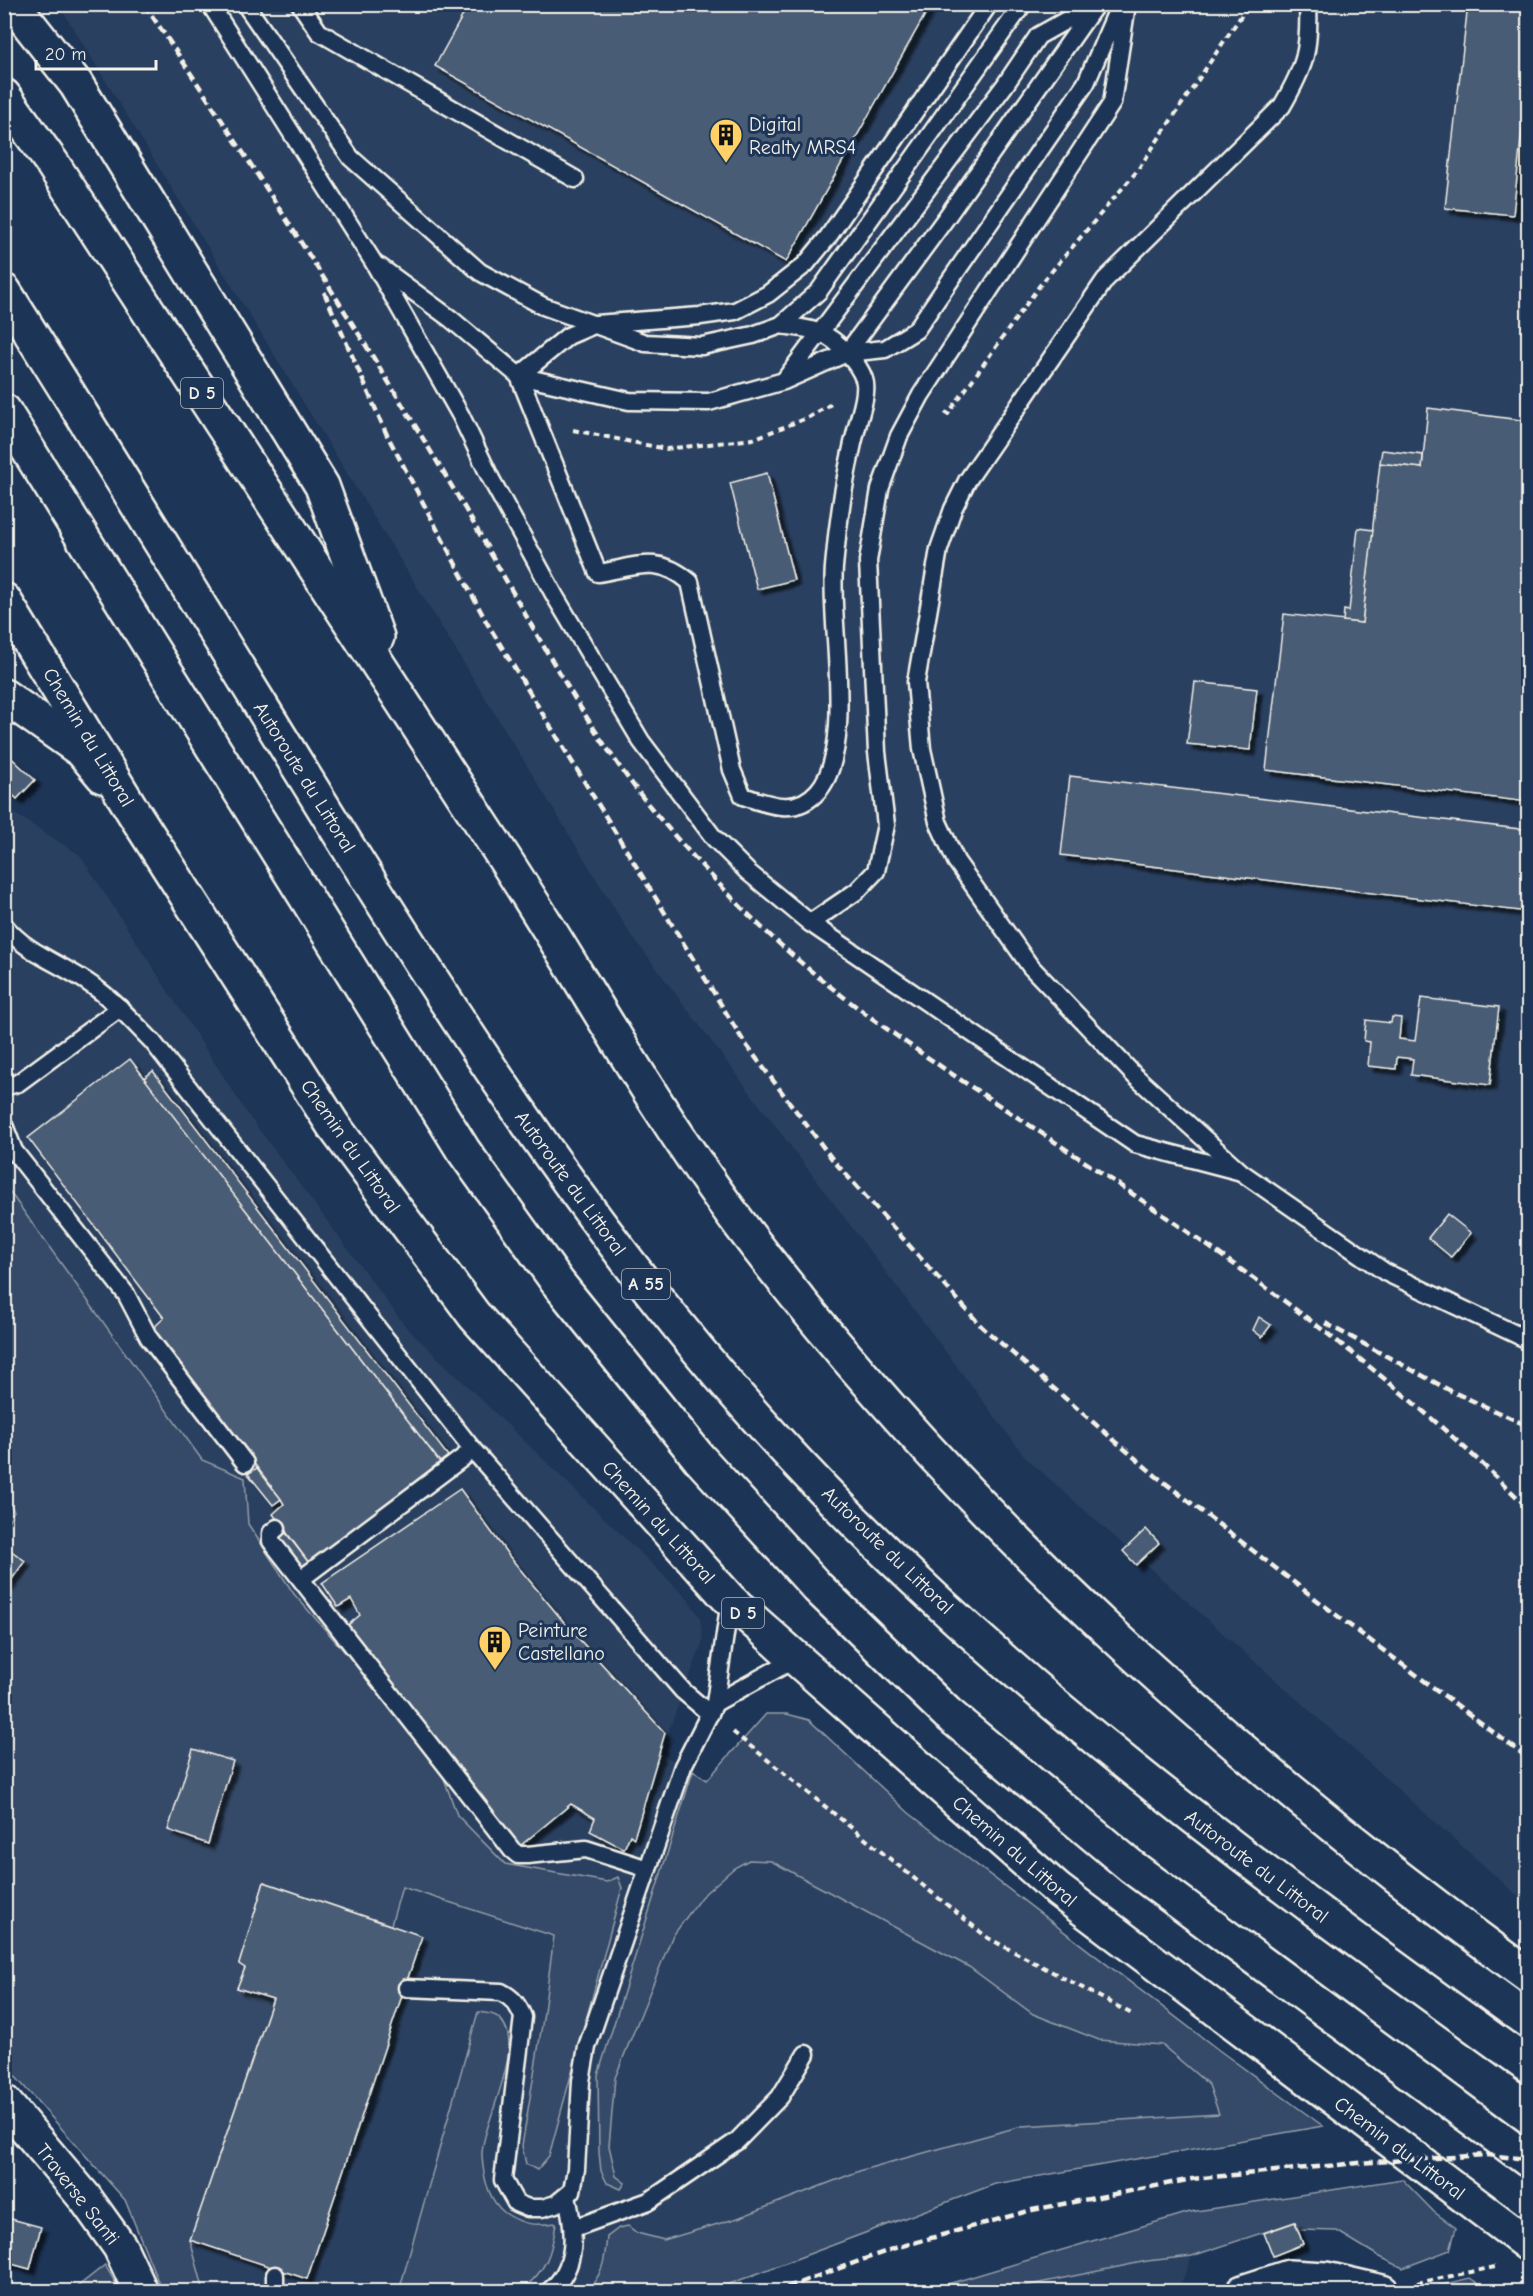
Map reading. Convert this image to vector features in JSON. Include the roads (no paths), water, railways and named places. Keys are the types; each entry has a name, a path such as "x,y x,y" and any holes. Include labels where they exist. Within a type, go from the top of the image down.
{"main road":[{"path":"13,4 76,84 322,486 397,692 516,876 672,1131 744,1230 896,1411 1002,1526 1171,1689 1369,1856 1528,1975"},
{"name":"D 5","path":"4,96 52,163 397,692"},
{"name":"Autoroute du Littoral","path":"4,291 292,757 499,1084 601,1227 701,1354 773,1436 881,1548 1077,1723 1193,1818 1322,1916 1528,2065"},
{"path":"4,411 463,1150 558,1283 699,1458 818,1588 947,1713 1131,1867 1528,2160"},
{"name":"Chemin du Littoral","path":"4,600 134,813 333,1125 474,1315 730,1600 1058,1890 1528,2244"},
{"path":"4,696 82,751 134,813"},
{"name":"Traverse Santi","path":"4,2102 91,2206 120,2247 141,2292"},
{"path":"1243,2292 1289,2277 1326,2279 1382,2292"}],"lane":[{"path":"210,4 374,262 461,416 491,479 556,598 641,741 714,838 748,872 810,923 1136,1144 1241,1172"},
{"path":"245,4 351,158 480,272 543,306 645,343 702,346 753,335 781,325 819,291 1023,4"},
{"path":"300,4 319,32 575,179"},
{"path":"519,376 568,336 596,324 735,311 768,294 806,264 828,237 989,4"},
{"path":"784,381 1038,36 1095,4"},
{"path":"847,353 946,218 1095,4"},
{"path":"374,262 451,319 519,376 629,401 709,402 784,381 847,353 885,349 916,330 1086,82 1120,4"},
{"path":"810,923 858,891 876,871 886,825 877,752 868,561 880,489 899,436 921,395 1112,103 1126,4"},
{"path":"1308,4 1307,54 1297,80 1282,106 1105,280 967,481 953,508 939,549 916,682 922,749 935,812 956,861 1030,966 1135,1076 1241,1172 1385,1272 1528,1340"},
{"path":"519,376 598,573 654,564 675,568 690,582 732,770 743,796 778,808 797,807 818,790 835,756 838,694 834,570 846,469 864,400 865,379 847,353 821,333 781,325"},
{"path":"4,925 13,935 43,958 93,985 120,1008 152,1041 473,1450 683,1691 713,1708"},
{"path":"4,1102 5,1087 18,1083 120,1008"},
{"path":"4,1125 14,1151 126,1294 149,1338 245,1463"},
{"path":"301,1579 473,1450"},
{"path":"277,1528 271,1533 271,1541 512,1850 518,1855 526,1855 586,1849 648,1869"},
{"path":"548,2292 554,2287 569,2263 574,2228 567,2197 574,2182 581,2081 587,2047 683,1766 713,1708 730,1600"},
{"path":"713,1708 795,1659"},
{"path":"406,1988 501,1992 510,1996 518,2006 523,2017 503,2180 516,2203 528,2208 542,2208 567,2197"},
{"path":"574,2228 649,2201 737,2141 780,2097 806,2054"}],"railway":[{"path":"144,4 259,177 370,352 590,722 642,797 691,854 742,908 818,977 902,1040 1195,1237 1311,1321 1422,1411 1528,1508"},
{"path":"324,292 387,435 487,623 744,1042 833,1160 982,1327 1156,1476 1348,1624 1528,1758"},
{"path":"1325,1323 1451,1391 1528,1426"},
{"path":"774,2292 895,2248 1032,2210 1192,2179 1358,2163 1486,2155 1528,2159"}],"place":[{"name":"Digital Realty MRS4","path":"726,164"},
{"name":"Peinture Castellano","path":"495,1671"}]}
